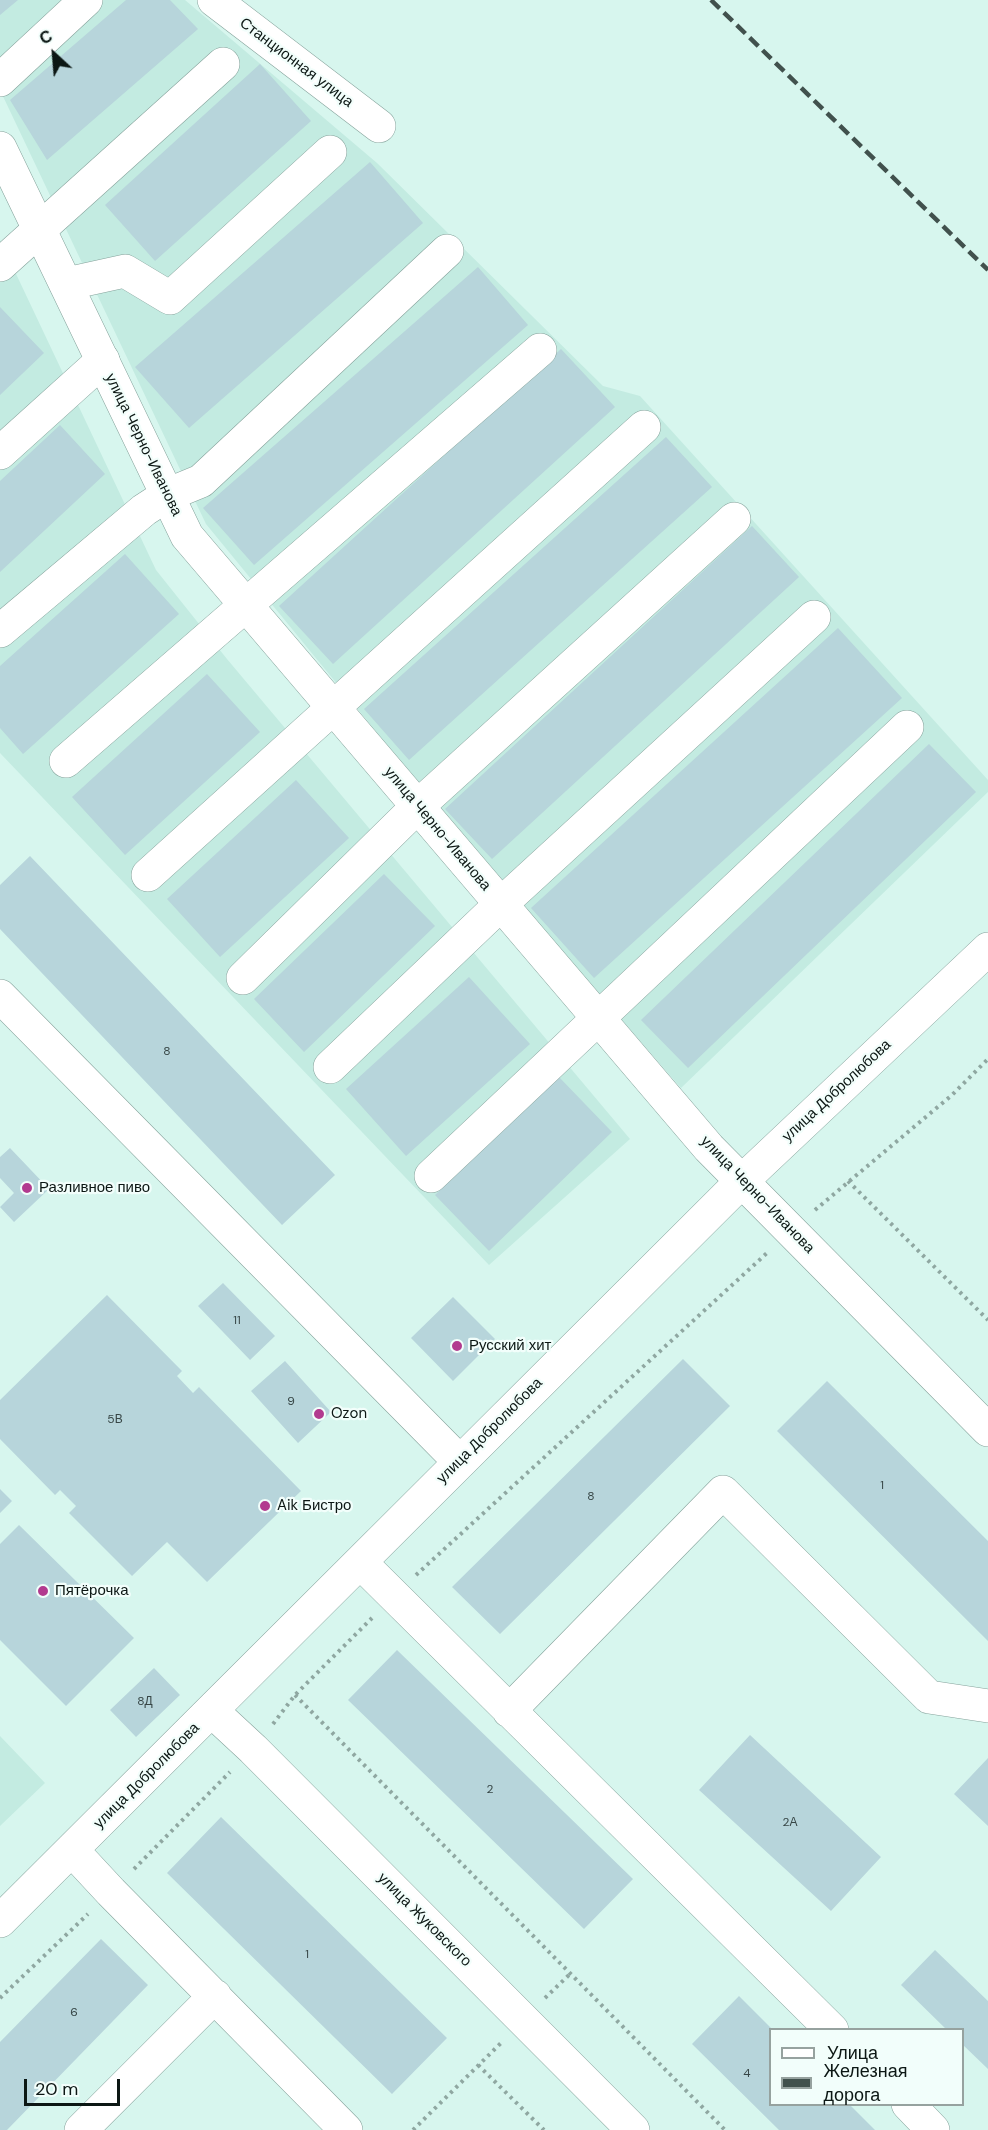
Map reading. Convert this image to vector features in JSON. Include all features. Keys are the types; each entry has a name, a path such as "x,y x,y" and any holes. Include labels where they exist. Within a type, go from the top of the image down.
{"street":[{"path":"0,80 86,0"},
{"name":"Станционная улица","path":"214,0 379,126"},
{"path":"0,265 223,64"},
{"name":"улица Черно-Иванова","path":"0,148 187,536 709,1148 988,1430"},
{"path":"66,284 125,271 170,298 330,152"},
{"path":"0,631 144,510 167,495 201,481 447,251"},
{"path":"66,761 540,350"},
{"path":"0,453 103,360"},
{"path":"148,875 644,427"},
{"path":"243,978 418,806 734,519"},
{"path":"330,1067 501,904 814,617"},
{"path":"431,1176 907,727"},
{"name":"улица Добролюбова","path":"0,1921 742,1181 988,949"},
{"path":"0,996 459,1461"},
{"path":"509,1711 723,1492 928,1697 988,1706"},
{"path":"360,1562 830,2028"},
{"name":"улица Жуковского","path":"212,1711 253,1749 524,2020 611,2119 633,2130"},
{"path":"72,1850 346,2130"},
{"path":"81,2130 215,1996"},
{"path":"910,2106 933,2130"}],"path":[{"path":"0,1998 111,1892 253,1749 296,1695 394,1596 792,1230 952,1095 988,1059"},
{"path":"848,1181 988,1320"},
{"path":"296,1695 725,2130"},
{"path":"413,2130 570,1974"},
{"path":"478,2065 544,2130"}],"shaded area":[{"path":"0,0 185,0 377,163 603,386 640,396 988,780 988,792 681,1088 460,834 206,524 0,90"},
{"path":"0,240 156,570 227,659 630,1139 489,1265 0,753"},
{"path":"0,1736 45,1783 0,1826"}],"building":[{"path":"0,0 18,0 0,15"},
{"path":"126,0 170,0 198,29 47,160 10,100"},
{"path":"260,64 311,121 155,261 105,205"},
{"path":"370,162 423,223 189,428 135,367"},
{"path":"478,267 528,325 254,565 203,508"},
{"path":"0,307 44,353 0,395"},
{"path":"561,349 615,407 333,664 279,606"},
{"path":"60,425 105,474 0,572 0,481"},
{"path":"666,437 712,487 409,760 364,709"},
{"path":"752,526 799,577 492,859 445,809"},
{"path":"125,554 179,614 23,754 0,728 0,666"},
{"path":"838,628 902,698 594,978 531,908"},
{"path":"207,674 260,732 125,855 72,797"},
{"path":"929,744 976,792 688,1068 641,1020"},
{"path":"296,780 349,838 220,957 167,899"},
{"path":"30,856 335,1175 282,1225 0,929 0,885"},
{"path":"384,874 435,926 304,1052 254,999"},
{"path":"469,977 530,1044 406,1156 346,1089"},
{"path":"558,1076 612,1132 489,1251 435,1195"},
{"path":"10,1148 49,1189 14,1222 0,1207 14,1193 0,1178 0,1157"},
{"path":"223,1283 275,1336 250,1360 198,1306"},
{"path":"107,1295 182,1371 177,1376 193,1393 199,1387 301,1491 207,1582 167,1542 132,1576 69,1513 76,1506 60,1490 55,1495 0,1439 0,1400"},
{"path":"453,1297 495,1339 453,1381 411,1338"},
{"path":"683,1359 730,1406 500,1634 452,1587"},
{"path":"285,1361 331,1412 298,1443 251,1391"},
{"path":"827,1381 988,1541 988,1641 777,1431"},
{"path":"0,1489 12,1501 0,1513"},
{"name":"Пятёрочка","path":"19,1525 134,1638 66,1706 0,1640 0,1544"},
{"path":"397,1650 633,1879 584,1929 348,1700"},
{"path":"154,1668 180,1695 136,1737 110,1710"},
{"path":"750,1735 881,1857 831,1911 699,1790"},
{"path":"988,1758 988,1826 954,1794"},
{"path":"221,1817 447,2038 392,2094 167,1873"},
{"path":"101,1939 148,1985 7,2130 0,2130 0,2042"},
{"path":"935,1950 988,2001 988,2069 964,2046 964,2028 945,2028 901,1985"},
{"path":"739,1996 771,2028 769,2028 769,2106 851,2106 875,2130 779,2130 692,2044"}],"railway":[{"path":"711,0 988,270"}],"place":[{"name":"Разливное пиво","path":"27,1188"},
{"name":"Русский хит","path":"457,1346"},
{"name":"Ozon","path":"319,1414"},
{"name":"Aik Бистро","path":"265,1506"},
{"name":"Пятёрочка","path":"43,1591"}]}
